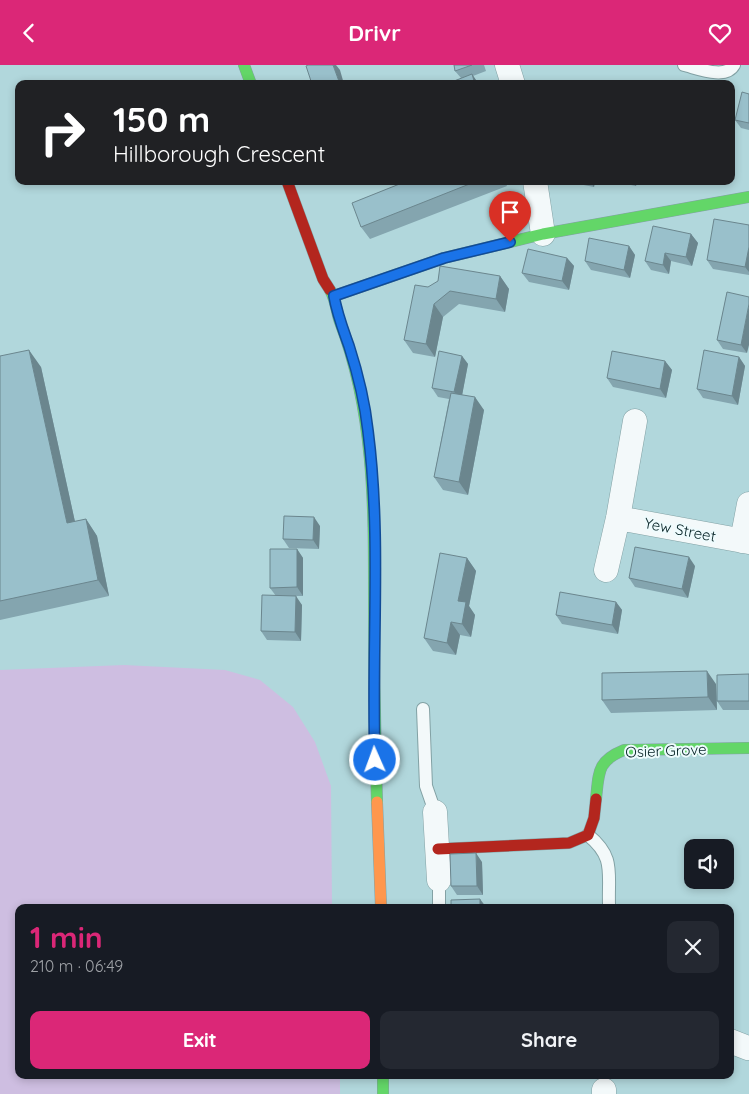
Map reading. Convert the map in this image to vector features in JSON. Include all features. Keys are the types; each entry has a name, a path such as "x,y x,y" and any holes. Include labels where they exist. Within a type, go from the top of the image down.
{"street":[{"path":"244,65 250,80"},
{"path":"507,65 512,80"},
{"path":"288,185 323,279 334,296 337,315 350,348 362,395 370,450 374,536 374,723 381,904"},
{"path":"535,185 542,234"},
{"path":"334,296 444,258 542,234 749,197"},
{"path":"606,570 618,518 635,421"},
{"name":"Yew Street","path":"618,518 745,542 749,504"},
{"name":"Osier Grove","path":"588,835 594,818 599,771 609,756 624,750 749,748"},
{"path":"435,812 439,880"},
{"path":"438,849 569,843 588,835"},
{"path":"383,1079 383,1094"}],"lane":[{"path":"684,65 722,73 729,71 734,65"},
{"path":"423,709 426,786 435,812"},
{"path":"588,835 602,847 608,857 609,904"},
{"path":"439,880 440,904"}],"shaded area":[{"path":"124,665 225,670 260,680 293,707 315,742 331,786 332,904 15,904 15,1079 340,1079 340,1094 0,1094 0,670"}],"building":[{"path":"333,65 339,80 311,80 306,66"},
{"path":"454,65 472,65 455,71"},
{"path":"472,74 474,80 457,80"},
{"path":"742,92 749,94 749,123 735,120"},
{"path":"397,185 467,185 361,227 352,203"},
{"path":"714,219 749,225 749,247 745,267 707,260"},
{"path":"653,226 691,234 686,257 665,253 663,265 645,261"},
{"path":"589,238 629,246 624,270 585,261"},
{"path":"528,249 567,258 562,281 522,273"},
{"path":"440,266 500,276 496,299 450,291 434,304 426,344 404,340 415,285 428,287 438,281"},
{"path":"727,292 749,297 741,345 717,340"},
{"path":"29,350 67,523 86,519 98,580 0,601 0,356"},
{"path":"704,350 739,357 732,396 697,389"},
{"path":"439,351 462,356 454,392 432,388"},
{"path":"612,351 665,361 660,389 607,378"},
{"path":"451,393 475,397 459,482 434,477"},
{"path":"284,516 314,517 313,540 283,539"},
{"path":"635,547 689,557 682,589 629,578"},
{"path":"270,549 297,549 297,587 270,588"},
{"path":"440,553 467,558 458,601 466,602 462,624 451,622 447,643 424,638"},
{"path":"560,592 616,602 612,625 556,615"},
{"path":"262,595 296,596 295,632 261,631"},
{"path":"707,671 708,697 602,700 602,673"},
{"path":"749,674 749,701 717,701 717,675"},
{"path":"476,853 477,886 451,886 450,854"},
{"path":"480,899 480,904 451,904 451,900"}],"traffic: fast":[{"path":"244,65 250,80"},
{"path":"334,296 444,258 543,234 749,197"},
{"path":"330,290 352,356 366,426 370,462 374,533 374,679 377,802"},
{"path":"596,799 599,775 604,763 615,754 624,750 749,748"},
{"path":"383,1079 383,1094"}],"traffic: slow":[{"path":"377,802 381,904"}],"traffic: jam":[{"path":"288,185 323,279 330,290"},
{"path":"438,849 569,843 588,835 594,818 596,799"}],"route":[{"path":"375,760 374,517 368,431 362,395 350,348 337,315 334,296 444,258 510,242"}]}
